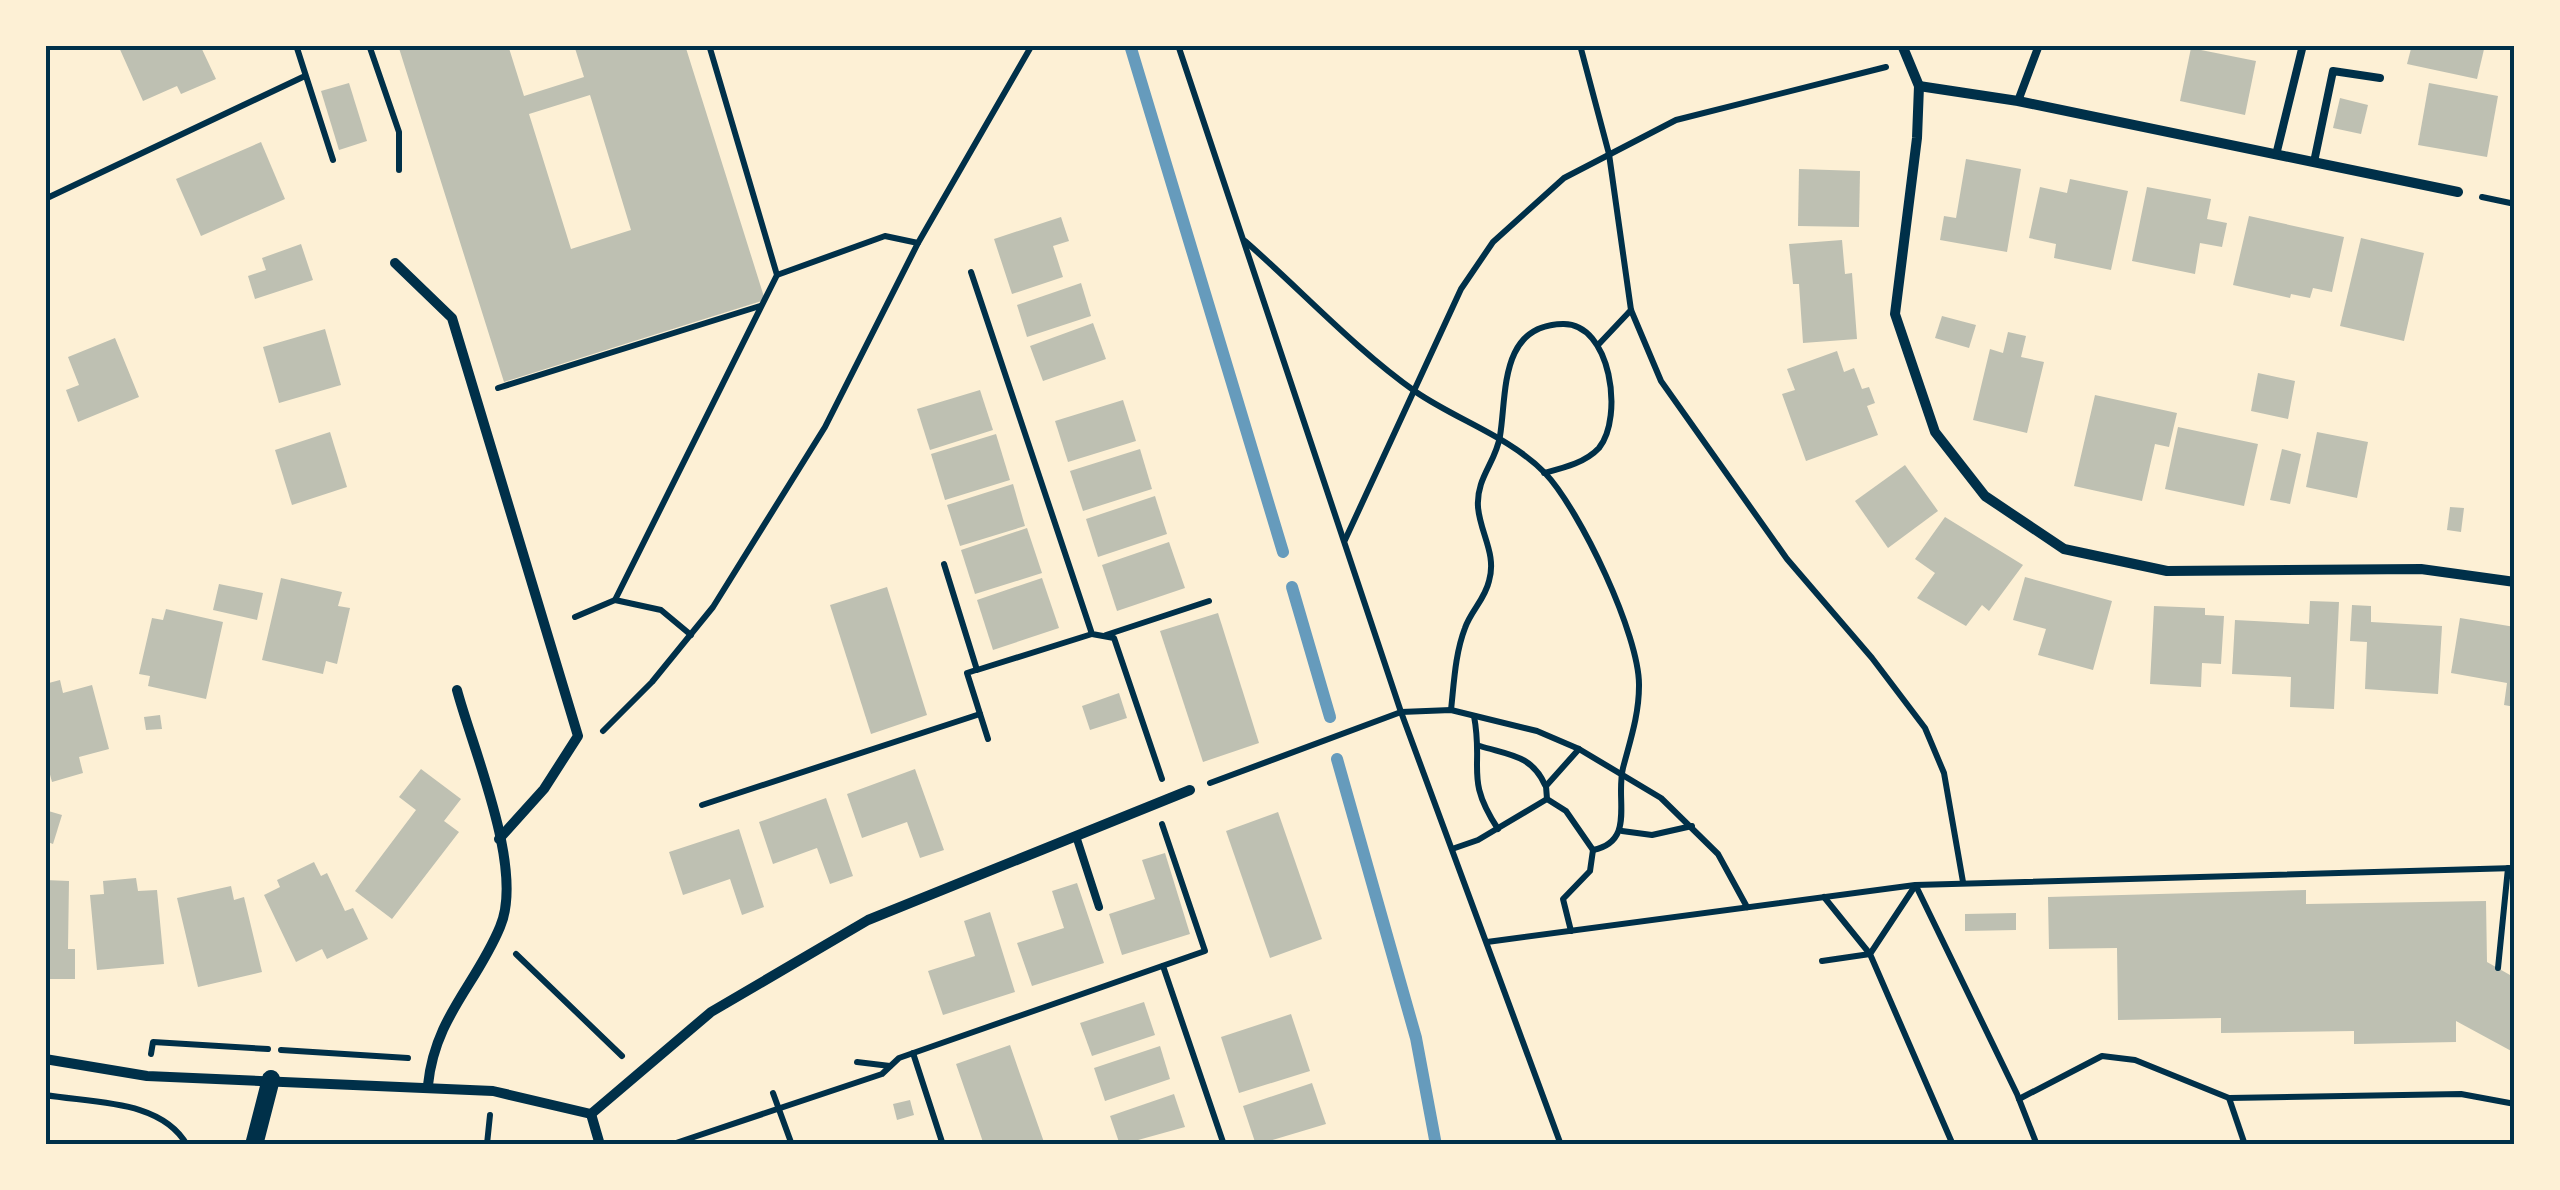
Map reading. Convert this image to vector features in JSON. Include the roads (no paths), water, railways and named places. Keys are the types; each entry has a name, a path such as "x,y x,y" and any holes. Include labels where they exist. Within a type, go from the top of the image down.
{"street":[{"path":"1902,45 1918,86 1917,138 1896,314 1935,432 1985,496 2064,549 2167,571 2420,569 2515,582"},
{"path":"1918,86 2018,101 2458,192"},
{"path":"395,264 452,318 578,736 544,788 499,839"},
{"path":"428,1085 440,1029 501,926 509,886 457,690"},
{"path":"591,1114 638,1070 711,1012 868,920 1190,790"},
{"path":"45,1059 148,1076 428,1085 493,1091 591,1114"},
{"path":"254,1145 271,1080"},
{"path":"591,1114 600,1145"}],"lane":[{"path":"2018,101 2039,45"},
{"path":"2276,155 2303,45"},
{"path":"2314,162 2333,71 2380,78"},
{"path":"1076,836 1100,907"}],"waterway":[{"path":"1130,45 1283,552"},
{"path":"1292,587 1330,717"},
{"path":"1337,759 1416,1038 1436,1145"}]}
